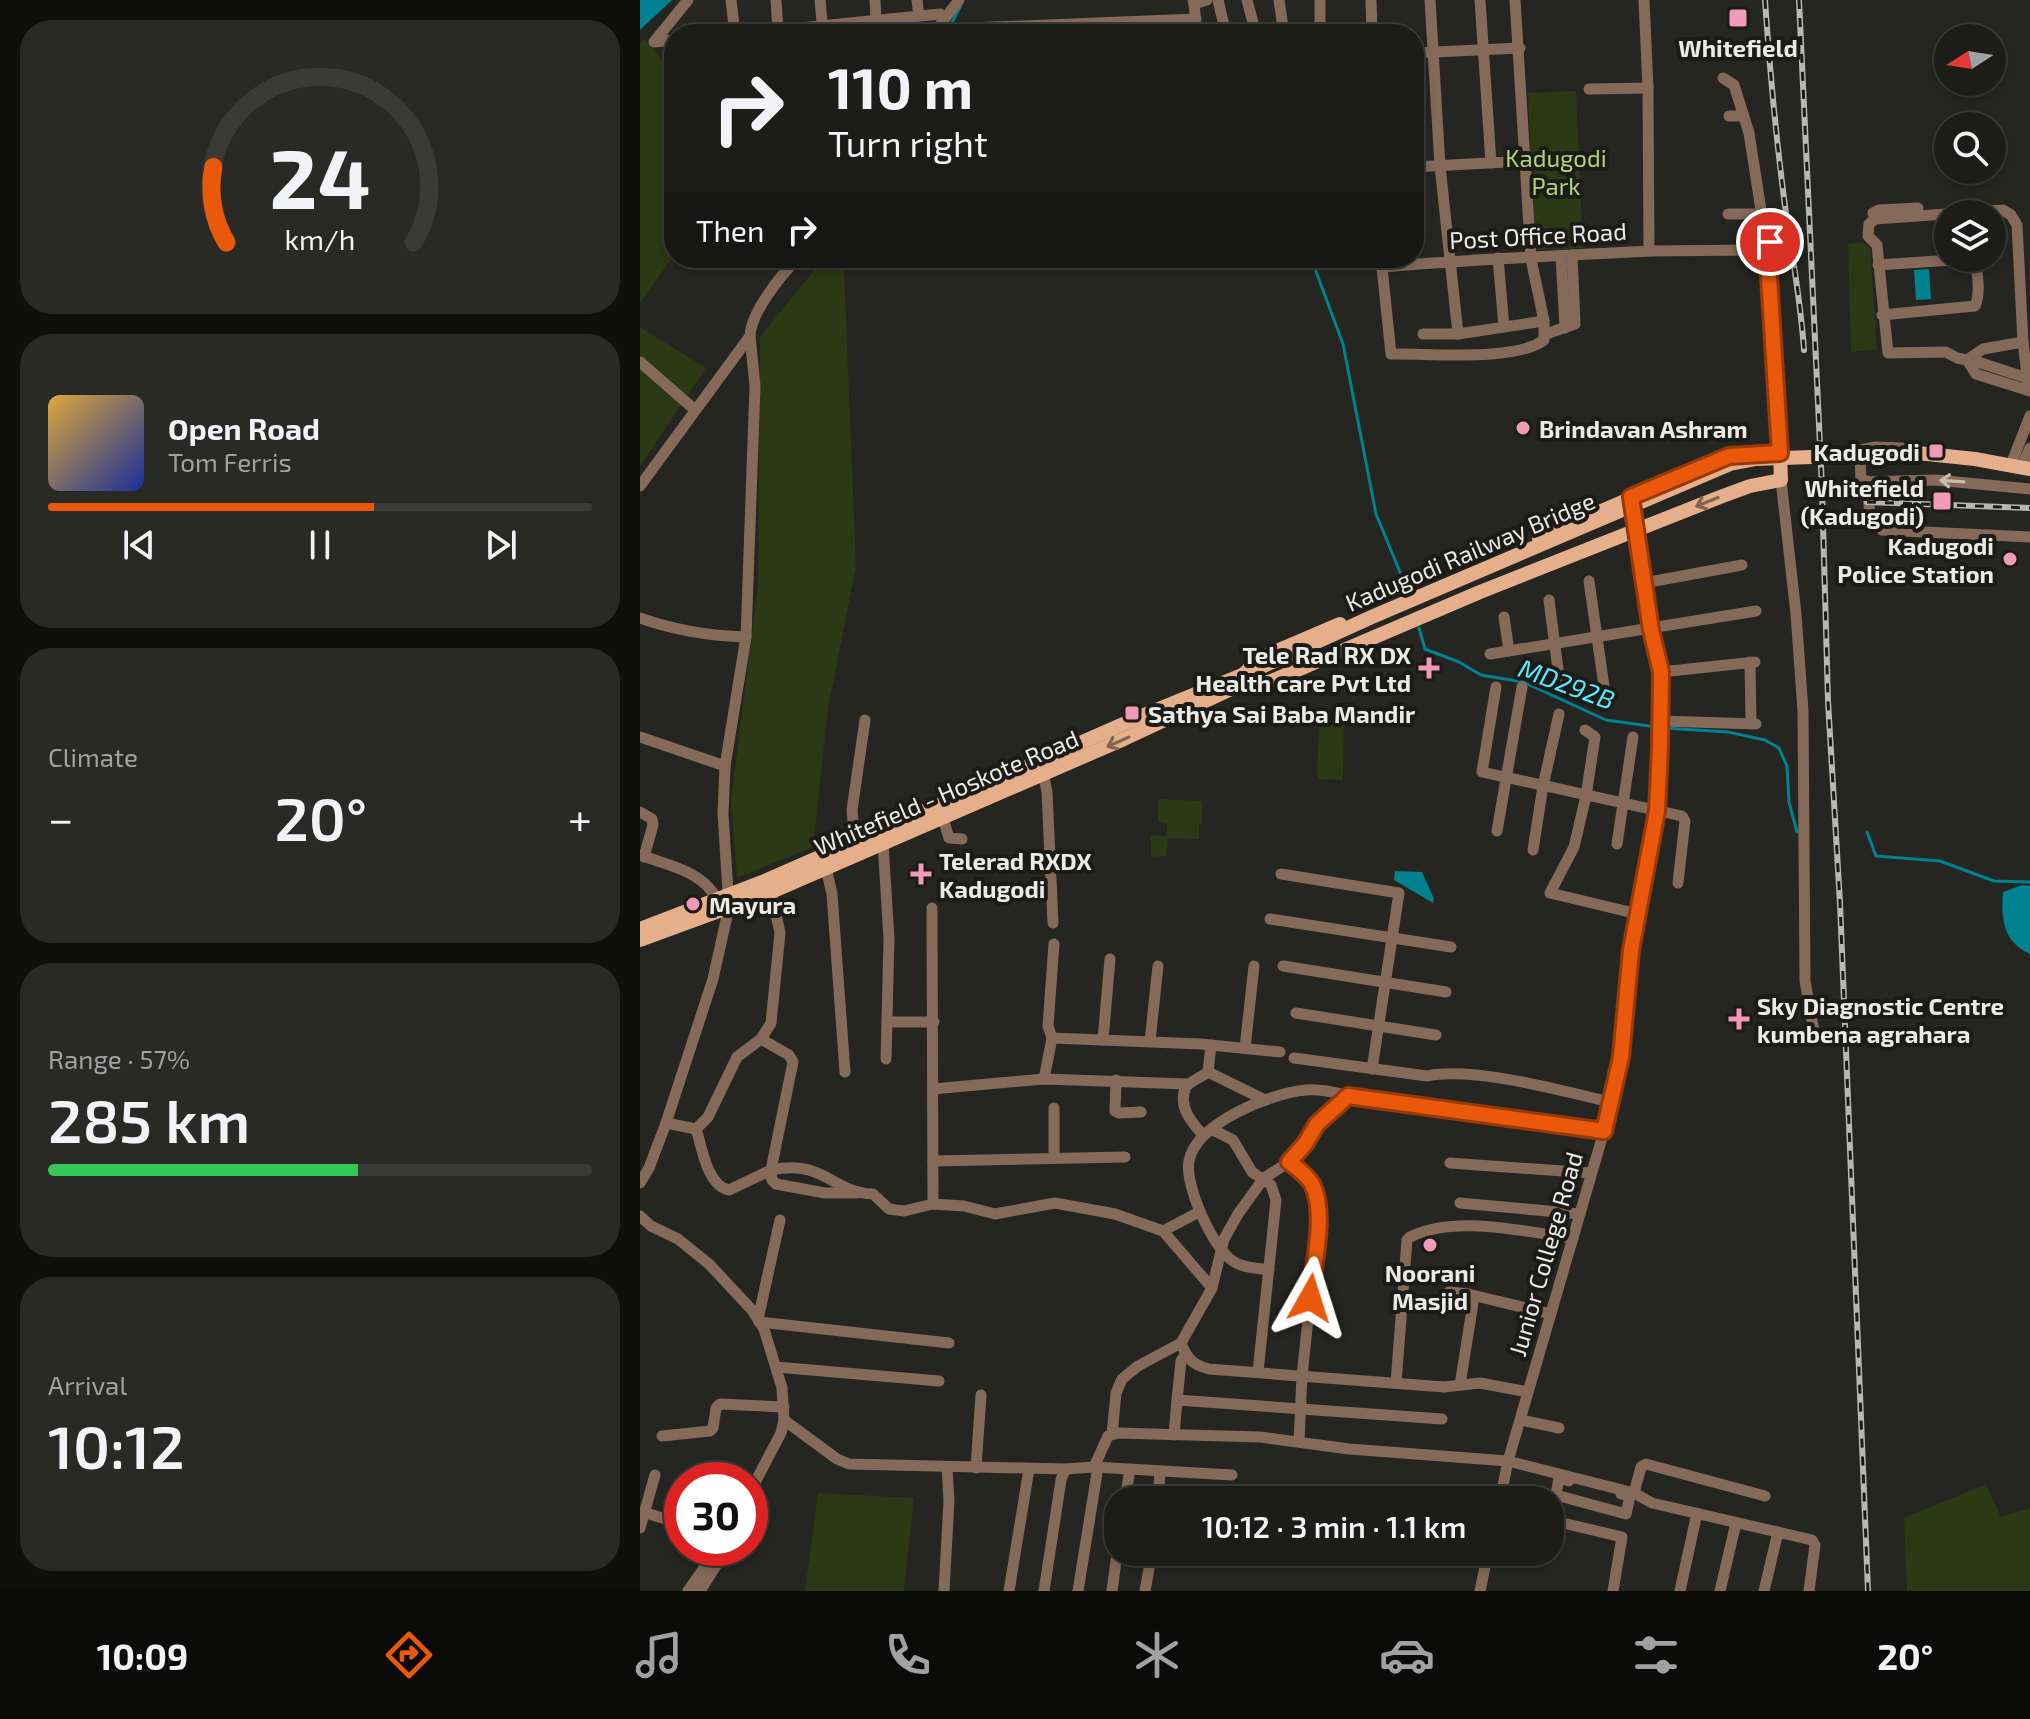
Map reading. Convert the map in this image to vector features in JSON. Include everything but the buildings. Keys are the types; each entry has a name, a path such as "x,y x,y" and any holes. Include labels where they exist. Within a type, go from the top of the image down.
{"main road":[{"path":"640,929 725,901 855,842 1042,767 1255,674 1260,658 1729,456 1780,453 1781,480 1750,486 1480,592 1269,682 1255,674"},
{"name":"Kadugodi Railway Bridge","path":"1255,674 1402,604 1730,464 1756,459 1901,453 1952,456 2025,467"},
{"name":"Whitefield - Hoskote Road","path":"640,940 725,901 771,892 943,818 1042,767"}],"street":[{"path":"669,24 688,0"},
{"path":"731,0 734,24"},
{"path":"776,0 778,24"},
{"path":"820,0 822,24"},
{"path":"875,0 876,21"},
{"path":"917,0 919,16"},
{"path":"941,24 959,0"},
{"path":"1196,24 1193,2 1207,0"},
{"path":"1218,0 1224,24"},
{"path":"1247,0 1253,24"},
{"path":"1279,0 1283,24"},
{"path":"1320,0 1320,24"},
{"path":"1371,0 1372,24"},
{"path":"1430,0 1440,166 1458,334"},
{"path":"1480,0 1491,163"},
{"path":"1515,0 1531,259 1546,334"},
{"path":"1644,0 1649,251"},
{"path":"858,24 940,14"},
{"path":"1070,24 1196,19"},
{"path":"664,30 654,42 664,41"},
{"path":"1424,52 1520,48"},
{"path":"1723,78 1734,85 1743,116 1770,242 1768,261 1780,453"},
{"path":"1589,89 1648,88"},
{"path":"1729,116 1743,116"},
{"path":"1424,167 1526,161"},
{"path":"1875,219 1873,213 1879,210 1918,208"},
{"path":"2027,378 1946,352 1888,353 1877,245 1870,240 1867,232 1869,224 1875,219 2008,212 2017,225 2030,391"},
{"path":"1728,214 1762,214"},
{"name":"Post Office Road","path":"1424,261 1531,259 1649,251 1753,250 1768,261"},
{"path":"1382,268 1391,354 1475,355 1528,348 1540,343 1546,334 1565,328 1566,256"},
{"path":"1498,258 1504,327"},
{"path":"1878,265 1967,259 1973,261 1976,268 1978,296 1975,306 1882,315"},
{"path":"641,1177 649,1168 666,1123 713,979 725,901 725,766 746,637 755,386 750,325 787,268"},
{"path":"1423,334 1458,334 1544,321"},
{"path":"640,486 750,336"},
{"path":"1972,361 1983,349 2026,350"},
{"path":"1972,361 1976,374 2030,391"},
{"path":"640,362 694,409"},
{"path":"2025,467 2030,416"},
{"path":"2025,467 1936,449 1876,447 1860,450 1861,482 1936,480 2030,489"},
{"path":"2025,467 2030,448"},
{"path":"1781,480 1803,711 1805,981 1815,1037"},
{"path":"1867,481 1870,518 1882,530 2030,537"},
{"name":"Junior College Road","path":"1503,1486 1604,1131 1621,1057 1631,950 1657,811 1661,672 1651,630 1631,497"},
{"path":"1644,583 1742,565"},
{"path":"1589,581 1605,693"},
{"path":"1549,600 1559,677"},
{"path":"1490,654 1756,611"},
{"path":"1504,617 1509,651"},
{"path":"640,618 675,630 711,636 746,637"},
{"path":"1661,672 1753,662 1754,724 1661,721"},
{"path":"1496,687 1482,772 1677,814 1685,821 1678,883"},
{"path":"1497,831 1522,687"},
{"path":"1533,850 1559,714"},
{"path":"855,842 852,810 865,720"},
{"path":"1585,730 1595,737 1586,796 1574,847 1550,893 1638,914"},
{"path":"640,737 725,766"},
{"path":"1617,844 1633,737"},
{"path":"1042,767 1053,923"},
{"path":"640,812 649,816 653,825 642,856 693,873 725,901"},
{"path":"943,818 949,838 962,839"},
{"path":"883,843 889,939 886,1059"},
{"path":"826,868 832,894 845,1072"},
{"path":"1281,874 1399,893 1372,1069"},
{"path":"696,1129 708,1117 737,1057 761,1039 771,1023 780,933 771,892"},
{"path":"932,908 933,1204"},
{"path":"1270,919 1451,947"},
{"path":"1044,1079 1052,1038 1048,1026 1054,944"},
{"path":"1103,1040 1110,959"},
{"path":"1150,1041 1158,966"},
{"path":"1245,1048 1254,966"},
{"path":"1283,966 1446,992"},
{"path":"1296,1013 1436,1035"},
{"path":"887,1022 934,1022"},
{"path":"1052,1038 1150,1041 1280,1052"},
{"path":"761,1039 789,1055 793,1062 771,1170 772,1180 776,1184 825,1193 873,1194 889,1209 904,1211 933,1204 964,1206 995,1214 1055,1203 1115,1214 1163,1231 1212,1288"},
{"path":"1208,1072 1211,1045"},
{"path":"1294,1058 1427,1076 1445,1073 1480,1077 1610,1102"},
{"path":"1208,1072 1188,1084 1185,1090 1187,1116 1208,1132 1233,1140 1252,1172 1276,1200 1258,1372"},
{"path":"1208,1072 1265,1100"},
{"path":"933,1089 1044,1079 1188,1084"},
{"path":"1116,1080 1115,1111 1141,1112"},
{"path":"1269,1270 1231,1261 1221,1248 1199,1212 1191,1184 1189,1161 1208,1132 1231,1116 1265,1100 1302,1090 1330,1091 1604,1131"},
{"path":"1174,1435 1183,1348 1212,1288 1221,1248 1238,1214 1264,1183 1305,1144 1317,1124 1348,1096"},
{"path":"1054,1108 1054,1158"},
{"path":"666,1123 696,1129"},
{"path":"696,1129 713,1179 723,1189 729,1190 771,1170 789,1166 808,1167 857,1193"},
{"path":"933,1161 1125,1157"},
{"path":"1289,1162 1312,1183 1319,1215 1302,1376 1299,1442"},
{"path":"1450,1163 1591,1173"},
{"path":"1460,1203 1580,1214"},
{"path":"1163,1231 1199,1212"},
{"path":"640,1216 651,1226 678,1239 709,1264 764,1329 784,1407 784,1420 764,1462"},
{"path":"759,1320 780,1220"},
{"path":"1396,1383 1407,1240 1410,1237 1448,1226 1467,1225 1573,1238"},
{"path":"1449,1292 1551,1314"},
{"path":"1460,1385 1474,1297"},
{"path":"759,1320 949,1343"},
{"path":"1183,1348 1196,1366 1444,1387 1480,1383 1528,1392"},
{"path":"1112,1434 1116,1393 1122,1379 1138,1366 1183,1348"},
{"path":"776,1367 939,1381"},
{"path":"976,1468 981,1395"},
{"path":"1177,1400 1442,1419"},
{"path":"662,1436 710,1431 720,1404 784,1407"},
{"path":"784,1420 837,1459 849,1464 1029,1469 1096,1467 1232,1475"},
{"path":"1521,1420 1559,1428"},
{"path":"1078,1591 1096,1467 1104,1441 1112,1434 1260,1437 1508,1461 1634,1493 1652,1503 1815,1542 1809,1591"},
{"path":"1634,1493 1641,1467 1646,1464 1765,1496"},
{"path":"944,1591 949,1501 947,1467"},
{"path":"1009,1591 1029,1469"},
{"path":"1044,1591 1065,1469"},
{"path":"1127,1486 1130,1469"},
{"path":"1159,1486 1160,1472"},
{"path":"640,1528 655,1475"},
{"path":"1559,1478 1630,1496 1626,1514 1556,1495 1559,1478"},
{"path":"646,1513 664,1518"},
{"path":"1680,1591 1697,1513"},
{"path":"1720,1591 1736,1523"},
{"path":"1564,1525 1622,1537 1613,1591"},
{"path":"1764,1591 1778,1532"},
{"path":"688,1591 707,1566"},
{"path":"700,1591 716,1566"},
{"path":"1112,1591 1115,1566"},
{"path":"1145,1591 1149,1566"},
{"path":"1480,1591 1487,1582"}],"green space":[{"path":"644,39 664,62 665,268 640,303 640,43"},
{"name":"Kadugodi Park","path":"1576,91 1583,248 1535,250 1528,93"},
{"path":"1863,242 1870,248 1877,349 1851,352 1848,244"},
{"path":"816,268 844,268 856,566 828,709 813,847 737,878 731,801 758,584 760,337"},
{"path":"640,327 706,368 640,466"},
{"path":"1386,671 1394,685 1360,686 1360,683"},
{"path":"1319,721 1344,722 1343,780 1317,779"},
{"path":"1158,799 1202,801 1202,823 1199,824 1199,839 1168,838 1166,856 1151,857 1151,835 1167,836 1167,823 1158,822"},
{"path":"1986,1484 2001,1517 2030,1508 2030,1591 1907,1591 1904,1518"},
{"path":"818,1493 914,1498 904,1591 805,1591"}],"water":[{"path":"640,0 672,0 640,30"},
{"path":"1929,269 1931,299 1916,300 1914,270"},
{"path":"1395,871 1422,872 1433,903 1394,880"},
{"path":"2022,885 2030,886 2030,954 2014,943 2004,920 2003,892"}],"waterway":[{"name":"MD292B","path":"951,24 961,5"},
{"name":"MD292B","path":"1315,268 1343,344 1376,514 1407,589"},
{"name":"MD292B","path":"1419,628 1425,649 1459,662 1481,675 1523,682 1606,720 1657,727"},
{"name":"MD292B","path":"1664,728 1728,732 1765,740 1779,748 1787,766 1789,802 1797,832"},
{"name":"MD292B","path":"1867,832 1876,856 1940,861 1994,881 2030,882"}],"railway":[{"path":"1765,0 1777,139 1804,350"},
{"path":"1799,0 1868,1591"},
{"path":"1867,502 2030,508"}],"place":[{"name":"Whitefield","path":"1738,18"},
{"name":"Brindavan Ashram","path":"1523,428"},
{"name":"Kadugodi","path":"1936,451"},
{"name":"Whitefield (Kadugodi)","path":"1942,501"},
{"name":"Kadugodi Police Station","path":"2010,559"},
{"name":"Tele Rad RX DX Health care Pvt Ltd","path":"1429,668"},
{"name":"Sathya Sai Baba Mandir","path":"1132,713"},
{"name":"Telerad RXDX Kadugodi","path":"921,874"},
{"name":"Mayura","path":"693,904"},
{"name":"Sky Diagnostic Centre kumbena agrahara","path":"1739,1019"},
{"name":"Noorani Masjid","path":"1430,1245"}],"route":[{"path":"1310,1298 1318,1200 1312,1183 1289,1162 1317,1124 1348,1096 1604,1131 1621,1057 1631,950 1657,811 1660,747 1661,672 1651,630 1631,497 1729,456 1780,453 1768,261 1770,242"}]}
